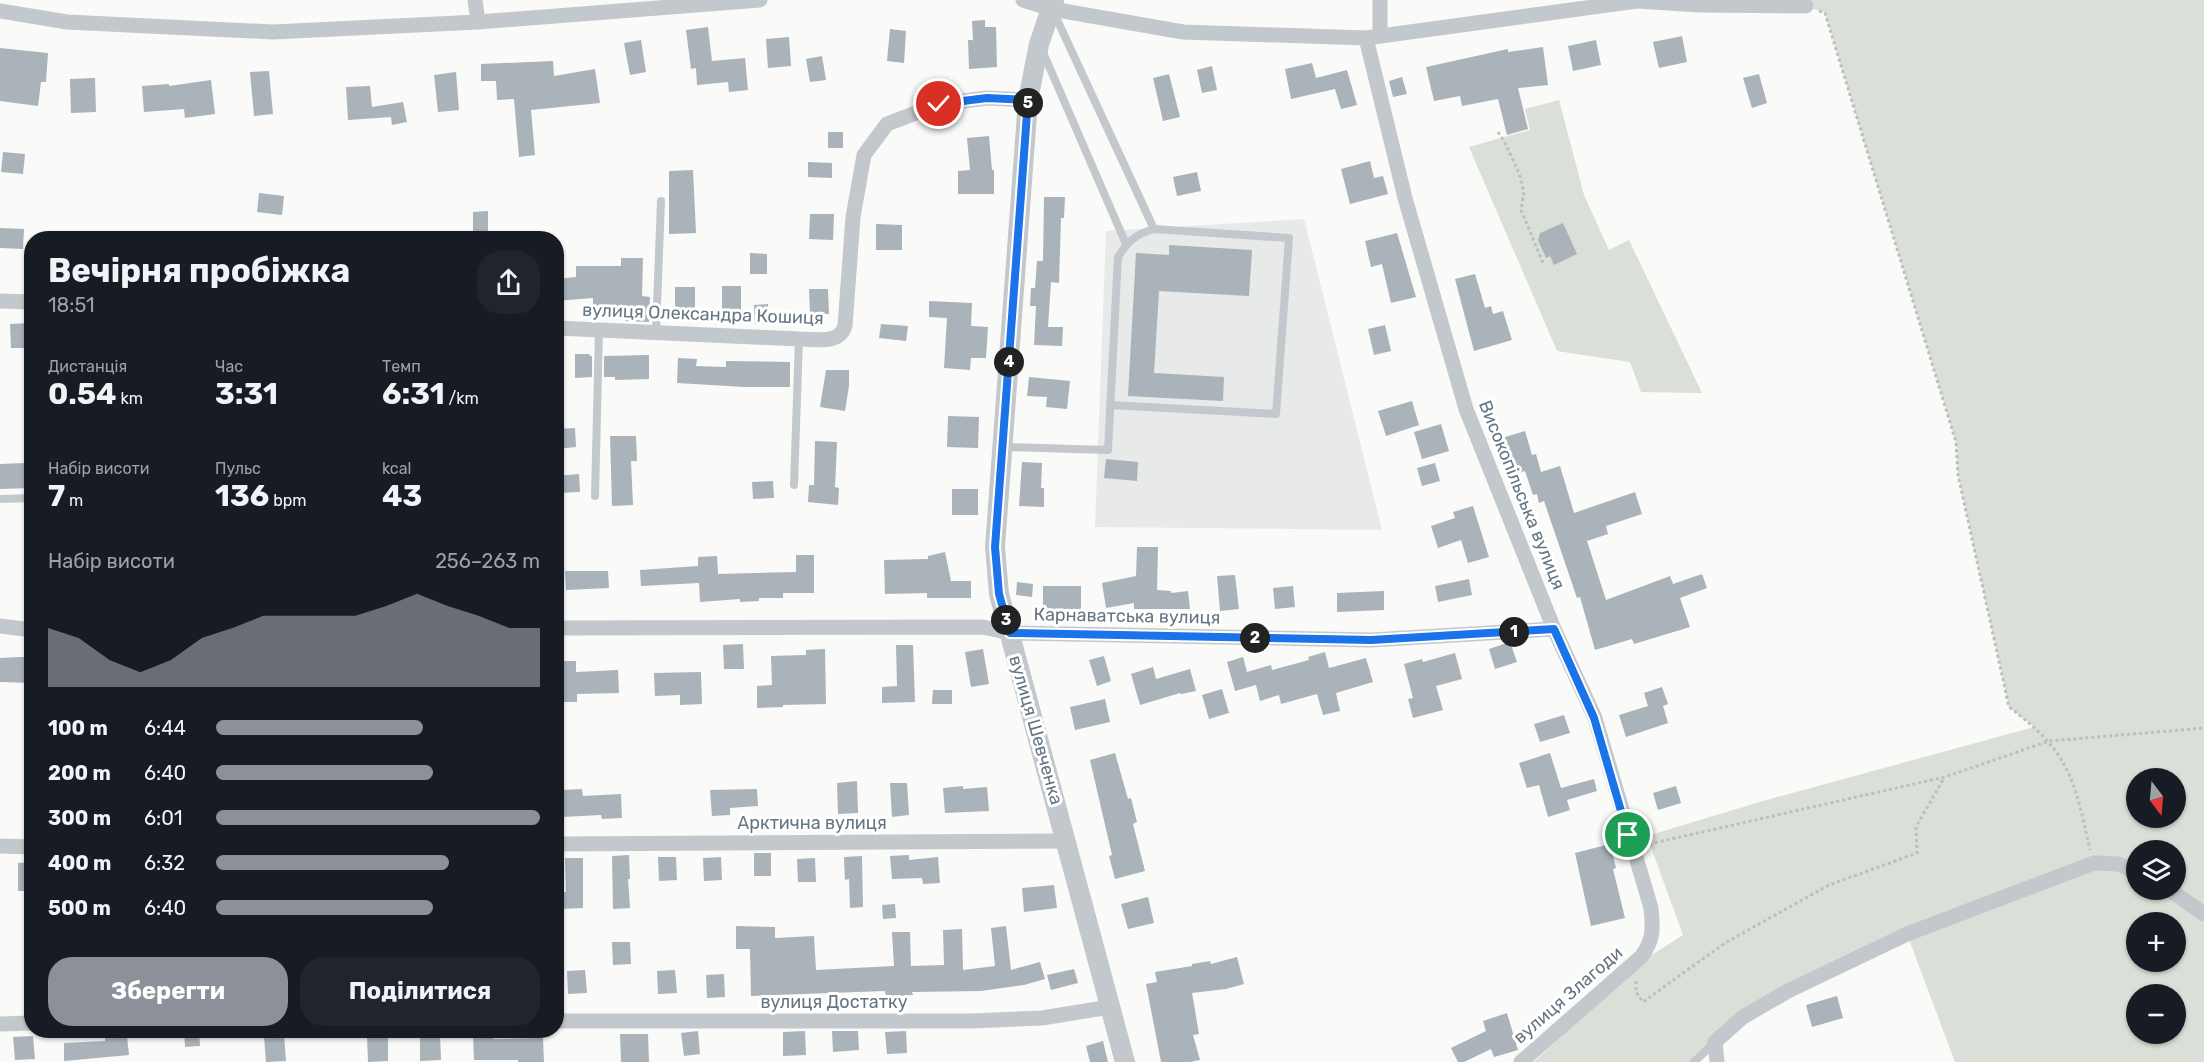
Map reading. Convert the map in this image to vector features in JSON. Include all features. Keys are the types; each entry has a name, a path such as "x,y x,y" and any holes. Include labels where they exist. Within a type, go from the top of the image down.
{"street":[{"path":"475,0 478,22"},
{"path":"0,11 67,22 273,32 478,22 760,0"},
{"path":"1023,0 1183,32 1373,37 1638,1 1700,5 1806,6"},
{"name":"Високопільська вулиця","path":"1380,0 1373,37 1405,198 1466,409 1554,629 1594,718 1651,908 1653,926 1650,945 1638,959"},
{"name":"вулиця Шевченка","path":"1053,5 1040,44 1028,100 995,547 999,594 1125,1062"},
{"name":"вулиця Олександра Кошиця","path":"564,328 800,339 837,338 843,333 853,217 864,155 886,124 939,104 987,98 1028,100"},
{"path":"0,301 24,302"},
{"path":"0,626 24,629"},
{"name":"Карнаватська вулиця","path":"564,628 983,627 1010,633 1371,640 1554,629"},
{"name":"Арктична вулиця","path":"564,844 1067,842"},
{"path":"0,846 24,846"},
{"path":"1717,1062 1715,1042 1743,1017 1788,990 1907,934 2094,863 2118,864 2126,867"},
{"path":"2184,900 2204,914"},
{"name":"вулиця Злагоди","path":"1521,1062 1638,959"},
{"name":"вулиця Достатку","path":"564,1022 971,1021 1042,1018 1110,1007"},
{"path":"0,1024 24,1023"}],"lane":[{"path":"1053,5 1154,230"},
{"path":"1040,44 1126,244"},
{"path":"656,332 662,201"},
{"path":"1003,447 1108,450 1110,405 1118,257 1126,244 1137,234 1154,230 1289,238 1276,414 1110,405"},
{"path":"595,496 599,330"},
{"path":"794,485 800,339"},
{"path":"0,499 24,498"},
{"path":"1694,1062 1715,1042"}],"path":[{"path":"1806,6 1825,13 1956,442 1958,475 2009,707 2049,741 2067,766 2094,863"},
{"path":"1498,132 1519,173 1524,192 1521,210 1543,263"},
{"path":"1632,848 1945,777 2049,741 2204,729"},
{"path":"1638,959 1636,992 1643,1002 1725,943 1829,885 1917,854 1916,827 1945,777"}],"shaded area":[{"path":"1806,0 2204,0 2204,1062 1955,1062 1907,934 1788,990 1694,1062 1534,1062 1644,960 1683,935 1647,836 1763,801 2034,727 2009,707 1958,475 1956,442 1825,13 1806,6"},
{"path":"1559,100 1584,195 1609,250 1629,240 1702,393 1641,392 1630,362 1557,351 1469,147 1530,130 1525,109"},
{"path":"1304,219 1382,530 1095,527 1106,231"}],"building":[{"path":"985,20 985,27 996,27 997,67 969,69 968,40 973,40 972,21"},
{"path":"708,27 712,61 745,58 748,90 729,92 728,82 697,85 696,68 691,69 686,30"},
{"path":"890,29 906,31 904,63 887,61"},
{"path":"1682,36 1687,62 1659,68 1653,42"},
{"path":"789,37 791,66 768,68 766,39"},
{"path":"641,40 646,72 630,75 624,43"},
{"path":"1596,40 1601,65 1573,71 1568,46"},
{"path":"1543,47 1548,85 1518,88 1528,129 1507,135 1498,99 1462,106 1460,96 1434,101 1426,67 1508,49 1508,52"},
{"path":"0,48 48,53 46,82 41,82 38,106 0,101"},
{"path":"822,56 826,80 810,82 806,59"},
{"path":"553,61 554,76 595,69 600,103 531,110 535,155 519,157 514,99 497,100 496,81 481,81 481,64"},
{"path":"1312,63 1316,78 1347,70 1357,105 1341,109 1335,89 1291,99 1285,69"},
{"path":"1212,66 1217,90 1202,93 1197,70"},
{"path":"269,71 273,114 254,116 250,72"},
{"path":"456,72 459,110 438,112 434,75"},
{"path":"1169,74 1180,117 1163,121 1153,78"},
{"path":"1759,74 1767,103 1752,108 1743,78"},
{"path":"1402,77 1407,94 1393,97 1389,81"},
{"path":"95,78 96,112 71,113 70,79"},
{"path":"211,80 215,114 185,118 184,109 144,112 142,86 169,84 169,86"},
{"path":"370,86 372,107 403,102 407,122 392,125 391,117 348,120 346,87"},
{"path":"828,132 843,132 843,148 828,148"},
{"path":"989,136 992,170 994,170 994,194 958,194 958,171 970,170 967,138"},
{"path":"3,152 25,154 23,174 1,172"},
{"path":"1370,161 1374,178 1383,176 1388,194 1350,204 1341,169"},
{"path":"808,162 832,163 832,178 808,177"},
{"path":"693,170 696,233 669,234 669,171"},
{"path":"1197,172 1201,191 1177,196 1173,177"},
{"path":"259,193 284,196 282,215 257,212"},
{"path":"1044,197 1065,197 1064,218 1061,218 1059,283 1051,282 1048,327 1063,327 1062,346 1034,345 1036,306 1030,306 1031,288 1035,288 1037,261 1043,261"},
{"path":"488,211 488,231 473,231 473,212"},
{"path":"810,214 834,214 833,240 809,239"},
{"path":"1563,223 1577,254 1554,265 1550,256 1546,258 1538,240 1540,233"},
{"path":"876,224 902,225 902,250 876,250"},
{"path":"0,228 24,229 23,249 0,248"},
{"path":"1397,233 1416,297 1391,303 1382,264 1371,267 1365,241"},
{"path":"1169,245 1252,250 1249,296 1159,291 1154,373 1224,377 1223,401 1128,396 1136,253 1169,255"},
{"path":"750,253 767,254 767,274 750,274"},
{"path":"621,258 643,258 642,296 650,297 649,322 625,321 625,316 593,316 593,298 564,300 564,278 576,277 576,266 621,266"},
{"path":"1475,274 1485,308 1491,306 1493,314 1503,311 1512,340 1474,351 1455,279"},
{"path":"722,286 741,286 741,312 722,312"},
{"path":"675,287 695,287 695,308 675,308"},
{"path":"809,289 828,289 829,314 810,314"},
{"path":"929,301 972,303 971,326 988,327 986,358 971,358 970,370 944,368 947,318 929,317"},
{"path":"768,304 769,323 755,324 754,305"},
{"path":"24,323 24,348 11,348 10,324"},
{"path":"881,324 908,326 906,341 879,338"},
{"path":"1385,325 1391,351 1374,355 1368,329"},
{"path":"575,354 592,356 592,377 575,378"},
{"path":"649,355 649,379 615,380 615,377 604,377 604,356"},
{"path":"678,358 697,359 696,366 726,367 726,361 790,362 790,387 677,383"},
{"path":"826,370 849,370 845,411 820,407"},
{"path":"1029,377 1070,381 1067,409 1046,407 1047,397 1027,396"},
{"path":"1412,401 1419,425 1386,436 1378,411"},
{"path":"948,416 979,417 978,448 947,447"},
{"path":"1441,424 1449,451 1422,459 1414,432"},
{"path":"575,428 576,447 564,448 564,429"},
{"path":"1525,431 1532,455 1536,454 1541,472 1560,466 1574,513 1635,492 1642,514 1606,526 1608,534 1587,541 1606,600 1670,576 1673,584 1702,574 1707,588 1680,598 1690,627 1634,644 1632,639 1595,650 1580,597 1577,598 1544,501 1539,503 1537,494 1533,495 1525,471 1515,474 1508,451 1506,451 1502,438"},
{"path":"610,436 636,436 637,461 631,461 633,505 612,506"},
{"path":"815,441 837,442 835,487 839,488 838,505 808,502 809,485 814,485"},
{"path":"1106,459 1138,462 1137,481 1104,478"},
{"path":"1022,462 1042,463 1041,488 1044,488 1044,507 1019,506"},
{"path":"24,463 24,488 0,489 0,464"},
{"path":"1435,463 1440,481 1422,486 1417,468"},
{"path":"579,474 580,492 564,493 564,475"},
{"path":"773,481 774,498 753,499 752,482"},
{"path":"952,489 978,489 978,515 952,515"},
{"path":"1473,506 1489,557 1468,563 1461,540 1438,548 1431,526 1455,518 1453,512"},
{"path":"1137,547 1158,547 1157,590 1171,591 1171,593 1188,591 1190,609 1134,609 1134,603 1106,608 1102,583 1136,576"},
{"path":"945,552 951,581 971,581 971,598 927,598 927,593 885,594 884,560 928,559 928,556"},
{"path":"796,555 814,555 814,593 783,593 783,598 759,598 759,601 740,602 740,599 700,602 699,583 641,586 640,570 698,566 698,557 717,556 718,574 796,572"},
{"path":"565,571 608,571 609,588 566,590"},
{"path":"1235,575 1239,609 1220,611 1217,576"},
{"path":"1469,579 1472,595 1438,602 1435,586"},
{"path":"1017,582 1033,584 1032,597 1016,595"},
{"path":"1043,586 1081,586 1081,609 1043,609"},
{"path":"1293,586 1295,607 1275,609 1273,588"},
{"path":"1384,591 1384,610 1337,612 1337,593"},
{"path":"1510,642 1517,662 1495,669 1489,649"},
{"path":"743,644 744,669 724,669 723,645"},
{"path":"896,645 913,645 915,702 882,703 882,687 897,686"},
{"path":"825,649 826,704 757,708 757,686 772,685 771,656 806,655 806,650"},
{"path":"983,649 989,684 971,687 965,652"},
{"path":"1325,652 1329,668 1366,658 1373,682 1336,693 1340,711 1323,715 1317,694 1281,704 1279,695 1260,701 1256,685 1235,691 1227,662 1243,657 1247,672 1271,665 1272,670 1309,660 1308,657"},
{"path":"1455,653 1462,679 1436,686 1443,710 1413,718 1408,699 1413,698 1404,664 1422,659 1423,662"},
{"path":"1104,656 1111,681 1097,686 1089,660"},
{"path":"24,657 24,683 0,682 0,658"},
{"path":"564,661 576,661 576,672 618,670 619,693 577,694 577,702 564,702"},
{"path":"1153,667 1156,679 1190,669 1196,691 1180,693 1140,705 1131,674"},
{"path":"701,672 702,704 680,705 680,695 655,696 654,673"},
{"path":"1662,687 1668,704 1663,706 1668,723 1626,737 1619,715 1648,706 1644,693"},
{"path":"1222,689 1229,713 1209,719 1202,695"},
{"path":"933,690 952,690 952,704 932,704"},
{"path":"1105,699 1110,722 1075,730 1070,707"},
{"path":"1564,715 1570,733 1540,742 1534,724"},
{"path":"1115,753 1128,799 1131,798 1137,822 1133,824 1145,871 1115,879 1109,856 1112,855 1090,760"},
{"path":"1550,753 1561,788 1594,779 1597,791 1567,800 1570,810 1548,817 1539,785 1527,788 1519,763"},
{"path":"857,781 858,813 838,814 837,783"},
{"path":"890,783 907,783 909,815 892,817"},
{"path":"963,786 963,789 987,787 989,811 945,813 943,788"},
{"path":"1676,786 1681,803 1658,810 1653,793"},
{"path":"582,789 583,796 621,794 622,818 602,819 601,815 564,817 564,790"},
{"path":"757,789 758,806 730,808 730,815 712,816 710,790"},
{"path":"1610,844 1616,868 1613,869 1625,918 1591,926 1575,853"},
{"path":"754,853 771,853 771,876 754,876"},
{"path":"629,855 630,908 613,909 612,856"},
{"path":"909,855 909,860 938,857 940,883 923,884 922,878 892,879 890,856"},
{"path":"862,856 863,907 850,908 849,879 845,880 844,857"},
{"path":"658,857 676,857 677,880 659,881"},
{"path":"721,857 722,880 704,881 703,858"},
{"path":"565,858 583,858 583,908 564,909 564,892 566,892"},
{"path":"815,858 816,882 798,882 797,859"},
{"path":"18,863 24,863 24,891 18,891"},
{"path":"1054,885 1057,908 1024,912 1022,888"},
{"path":"1148,897 1154,923 1128,929 1121,904"},
{"path":"895,904 896,918 883,919 882,905"},
{"path":"736,926 775,927 775,938 814,936 816,970 894,966 892,932 910,932 911,966 944,965 943,930 962,929 963,970 995,966 991,928 1006,926 1011,970 1040,962 1045,979 1024,985 981,991 912,992 913,995 886,997 885,991 751,996 750,949 736,949"},
{"path":"612,942 630,942 631,964 613,965"},
{"path":"1237,957 1244,984 1226,989 1192,993 1199,1034 1193,1035 1200,1060 1161,1062 1146,984 1157,982 1155,972 1210,961 1211,964"},
{"path":"1074,969 1078,983 1051,990 1047,975"},
{"path":"585,970 587,993 568,994 567,971"},
{"path":"675,970 677,993 658,994 657,971"},
{"path":"724,974 725,997 707,998 706,975"},
{"path":"1837,996 1843,1018 1812,1027 1806,1005"},
{"path":"1507,1013 1518,1050 1494,1057 1491,1049 1464,1062 1458,1062 1451,1048 1486,1031 1483,1021"},
{"path":"698,1031 700,1054 684,1056 681,1033"},
{"path":"805,1031 806,1055 783,1056 783,1032"},
{"path":"832,1031 858,1031 859,1050 833,1052"},
{"path":"906,1031 907,1053 887,1054 885,1032"},
{"path":"620,1034 648,1034 649,1062 621,1062"},
{"path":"13,1037 33,1038 35,1059 15,1060"},
{"path":"105,1038 127,1038 129,1055 64,1061 64,1043 105,1041"},
{"path":"184,1038 200,1038 200,1046 185,1047"},
{"path":"264,1038 284,1038 286,1061 266,1062"},
{"path":"367,1038 388,1038 388,1061 368,1062"},
{"path":"420,1038 440,1038 441,1060 420,1061"},
{"path":"473,1038 543,1038 544,1062 474,1060"},
{"path":"1103,1041 1108,1062 1090,1062 1086,1046"}],"route":[{"path":"939,104 987,98 1028,100 995,547 999,594 1010,633 1371,640 1554,629 1594,718 1628,835"}]}
